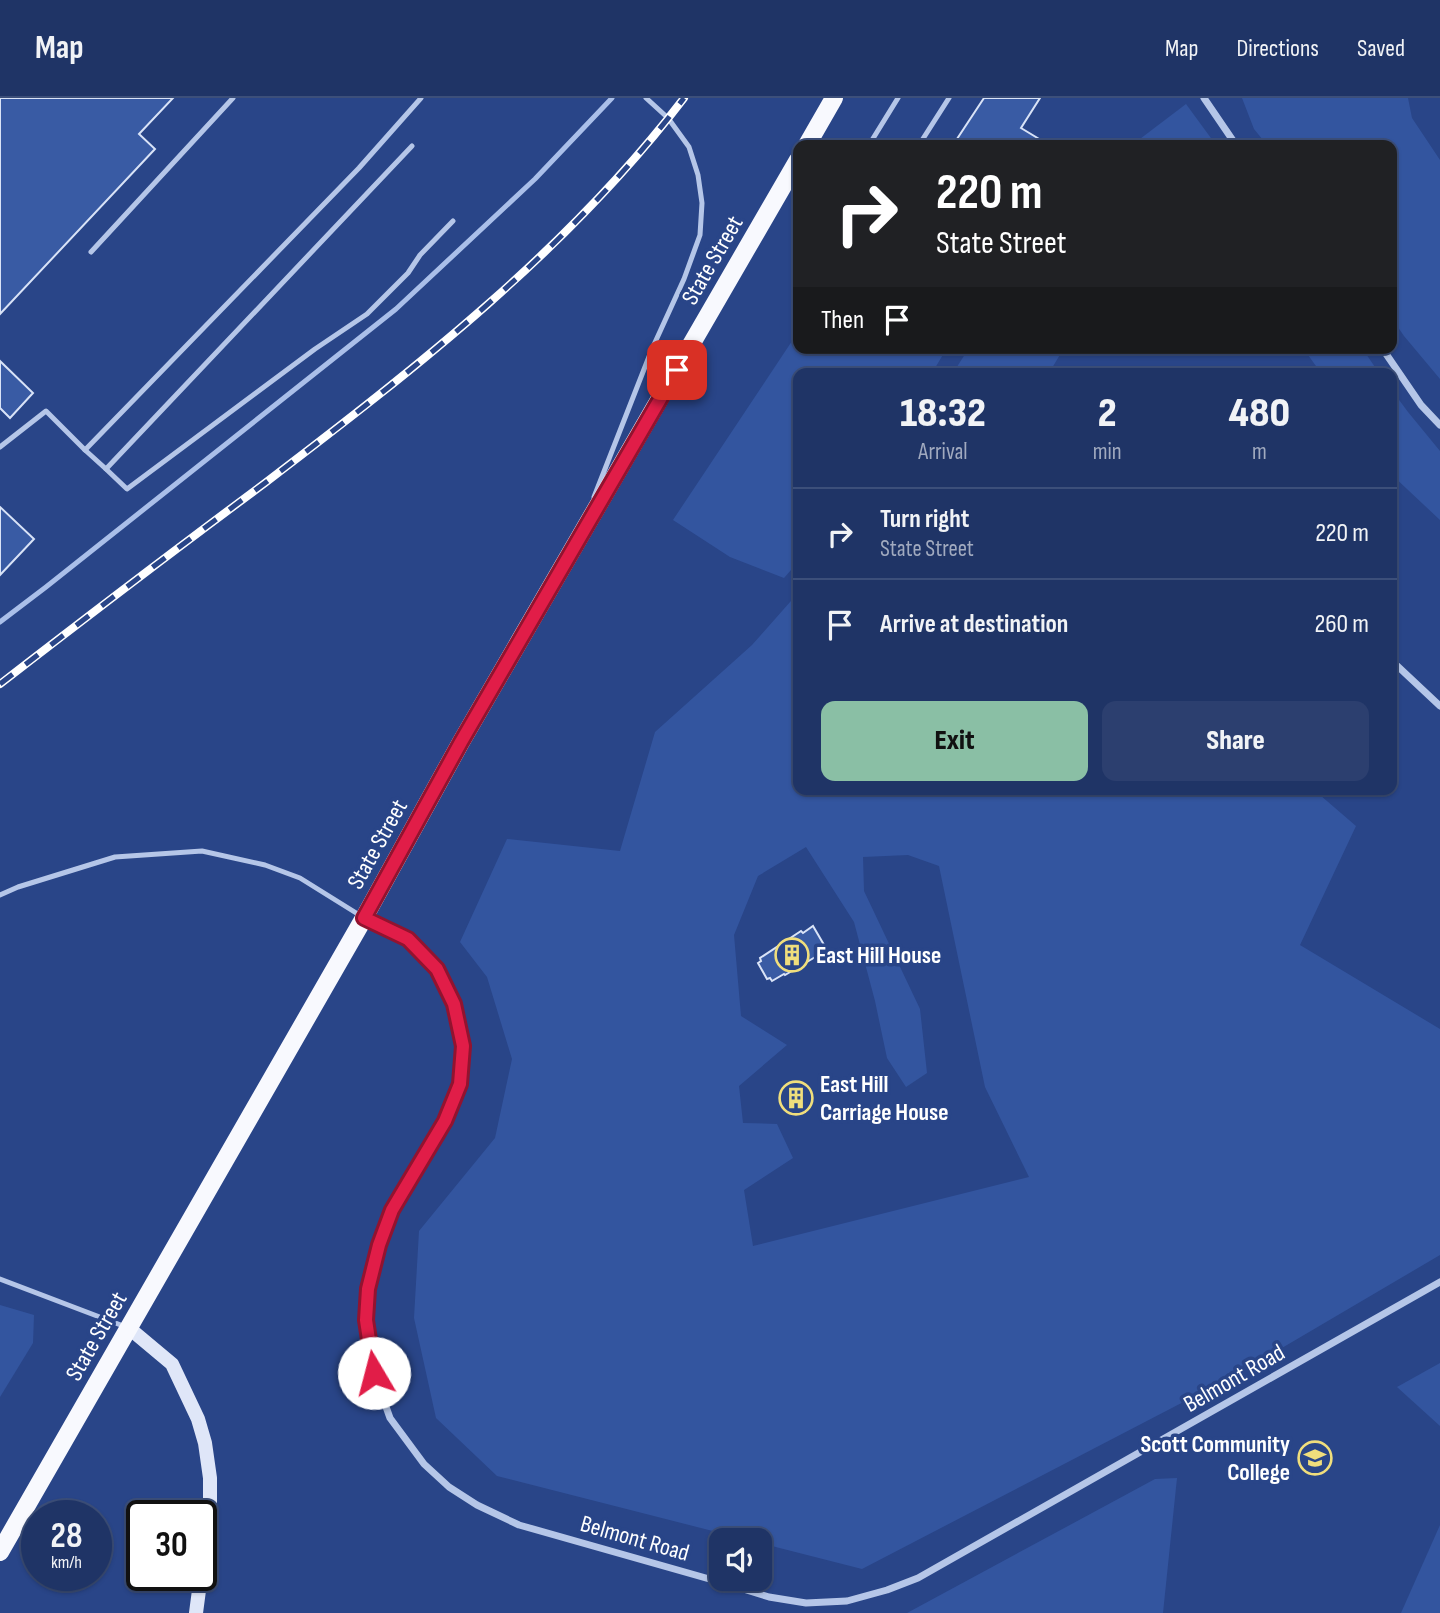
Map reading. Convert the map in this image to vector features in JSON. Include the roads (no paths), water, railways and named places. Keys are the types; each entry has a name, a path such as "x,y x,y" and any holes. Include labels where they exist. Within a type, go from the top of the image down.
{"main road":[{"path":"810,140 834,98"},
{"name":"State Street","path":"0,1552 575,545 791,187"}],"street":[{"path":"1204,98 1233,140"},
{"path":"1397,369 1440,425"},
{"path":"1397,666 1440,706"},
{"name":"Belmont Road","path":"364,918 408,939 437,969 454,1004 463,1046 460,1084 445,1121 392,1210 379,1245 368,1289 366,1320 374,1373 390,1418 424,1464 449,1487 477,1505 519,1525 768,1597 806,1603 847,1601 918,1578 1440,1282"},
{"path":"129,1328 172,1364 198,1419 205,1443 210,1500"},
{"path":"196,1613 199,1591"}],"lane":[{"path":"90,252 233,98"},
{"path":"85,450 352,175 421,98"},
{"path":"575,545 700,235 702,203 690,147 668,118 646,98"},
{"path":"872,140 898,98"},
{"path":"922,140 949,98"},
{"path":"106,469 412,146"},
{"path":"0,447 46,411 127,489 367,314 408,273 420,255 453,221"},
{"path":"0,895 116,857 202,851 265,865 300,878 364,918"},
{"path":"0,1279 129,1328"}],"waterway":[{"path":"0,622 396,309 535,179 612,98"}],"railway":[{"path":"0,684 322,440 488,304 591,206 684,98"}],"place":[{"name":"East Hill House","path":"792,955"},
{"name":"East Hill Carriage House","path":"796,1098"},
{"name":"Scott Community College","path":"1315,1458"}]}
